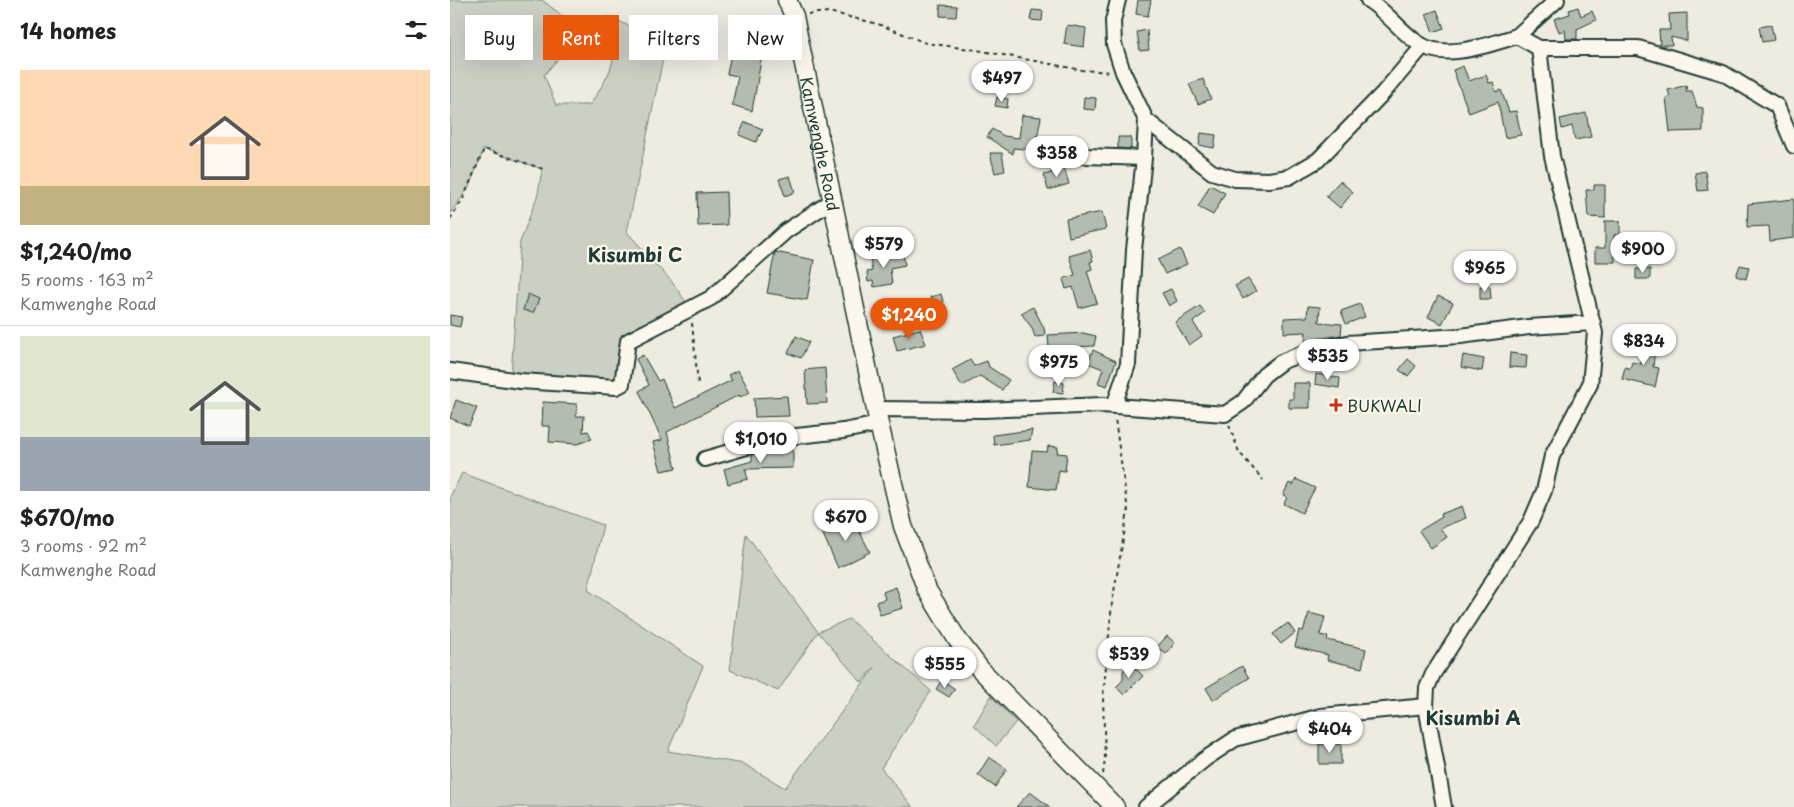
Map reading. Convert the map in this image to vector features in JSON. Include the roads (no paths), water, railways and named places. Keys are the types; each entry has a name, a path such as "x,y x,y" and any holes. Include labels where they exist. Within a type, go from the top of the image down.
{"main road":[{"name":"Kamwenghe Road","path":"790,8 877,416 903,526 927,590 956,639 980,669 1115,807"}],"street":[{"path":"1118,0 1113,21 1114,44 1123,72 1146,120 1212,172 1235,179 1269,180 1289,176 1318,160 1383,94 1423,46"},
{"path":"1368,0 1423,46 1438,51 1457,50 1517,36 1557,0"},
{"path":"1517,36 1539,48 1638,48 1722,73 1777,106 1794,146"},
{"path":"1444,807 1426,706 1427,688 1433,674 1532,521 1544,491 1552,456 1590,384 1595,333 1552,156 1539,48"},
{"path":"1114,406 1128,364 1134,250 1144,158 1146,120"},
{"path":"1057,154 1144,158"},
{"path":"450,372 520,381 616,386 622,384 625,380 628,342 711,298 786,231 832,201"},
{"path":"705,459 778,438 843,431 877,416 1114,406 1225,414 1243,402 1264,375 1281,362 1303,353 1348,343 1460,336 1529,327 1593,323"},
{"path":"1146,807 1205,759 1235,740 1322,716 1426,706"}],"place":[{"name":"BUKWALI","path":"1336,405"}],"district":[{"name":"Kisumbi C","path":"635,254"},
{"name":"Kisumbi A","path":"1473,717"}]}
